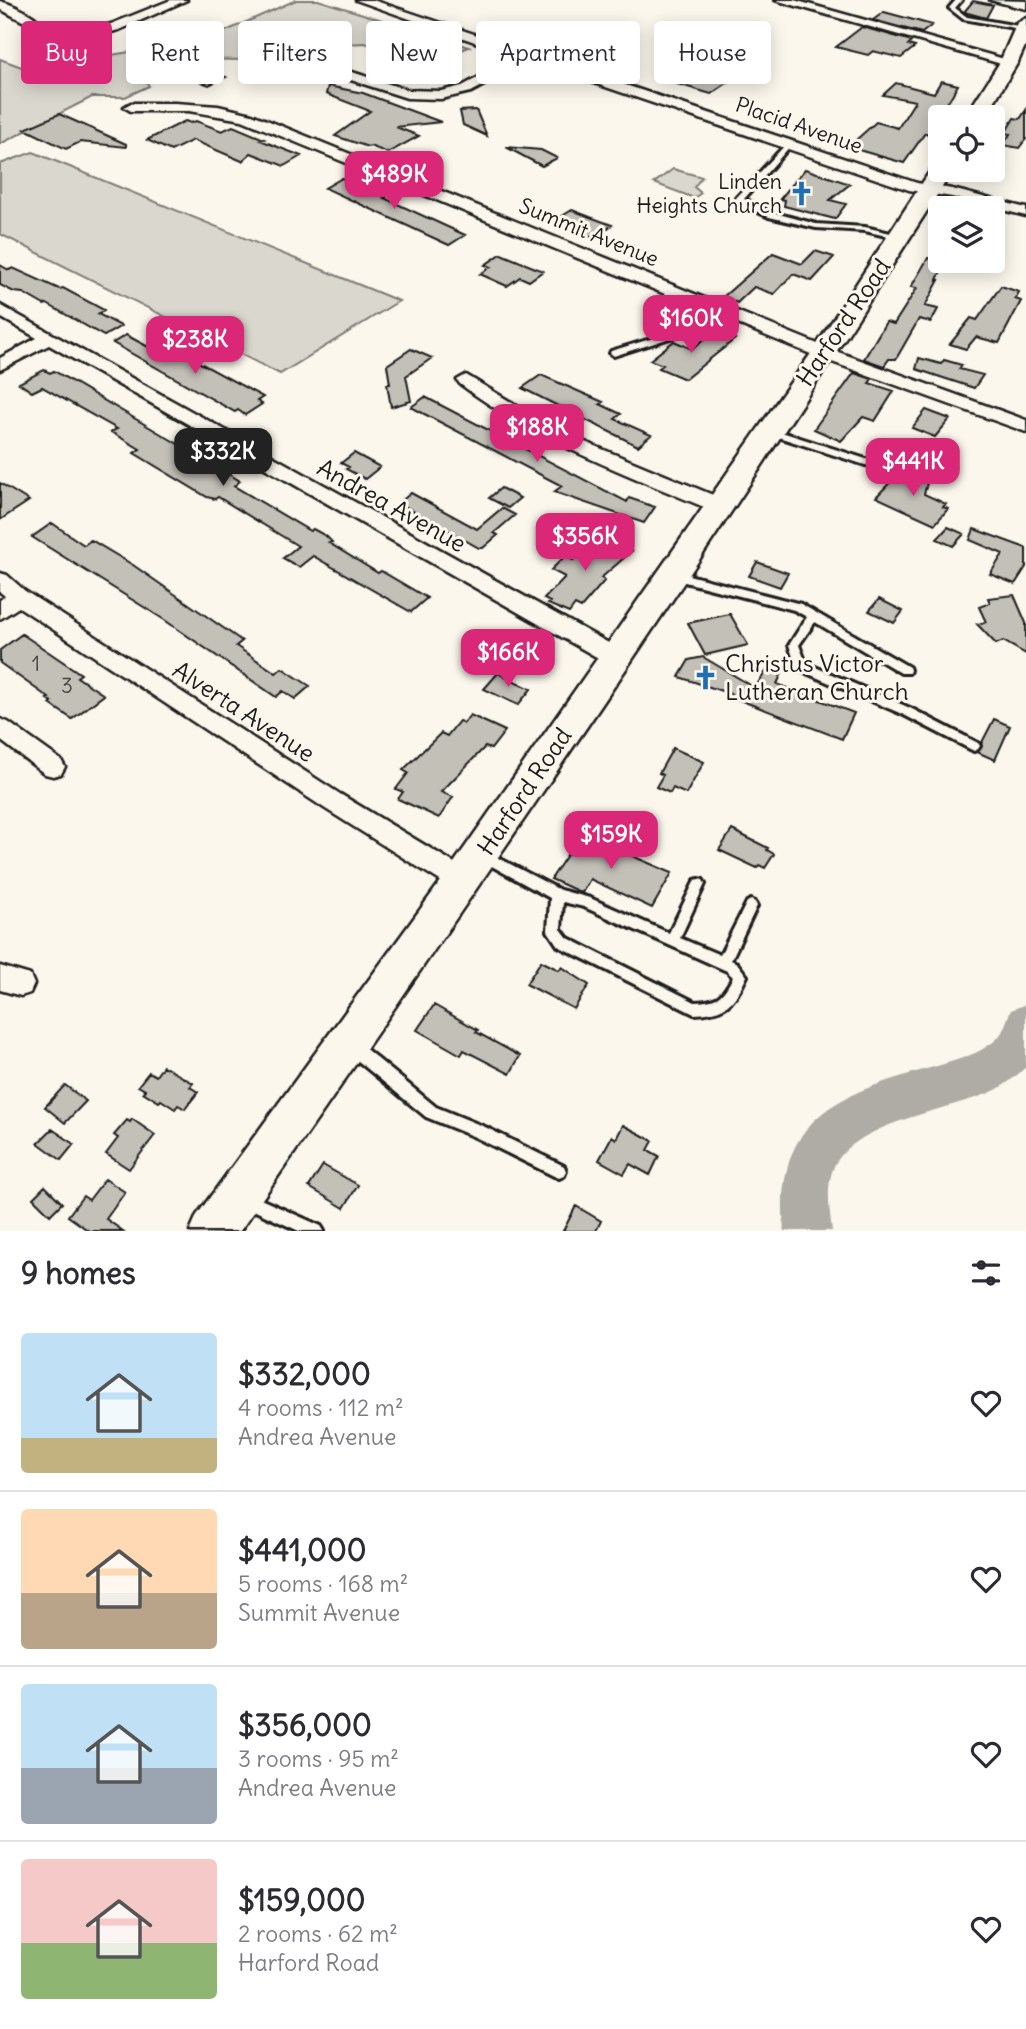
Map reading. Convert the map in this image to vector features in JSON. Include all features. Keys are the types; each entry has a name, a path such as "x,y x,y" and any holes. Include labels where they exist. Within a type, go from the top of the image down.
{"main road":[{"path":"982,105 1009,62 1025,26"},
{"name":"Harford Road","path":"214,1231 471,867 824,353 934,182"}],"street":[{"path":"0,5 29,16 42,27 53,43 105,30 181,0"},
{"name":"Placid Avenue","path":"362,0 476,38"},
{"path":"781,0 1009,62"},
{"path":"996,0 1026,5"},
{"path":"352,76 407,94 441,95 476,84"},
{"name":"Placid Avenue","path":"611,84 914,187 928,182"},
{"name":"Summit Avenue","path":"131,107 186,105 224,110 247,117 824,353 1026,426"},
{"name":"Placid Avenue","path":"944,182 1026,212"},
{"name":"Andrea Avenue","path":"0,310 615,657"},
{"path":"0,365 49,338"},
{"path":"466,380 489,398 586,449 718,505"},
{"name":"Alverta Avenue","path":"0,580 18,596 332,801 471,867"},
{"path":"0,611 18,596"},
{"path":"0,728 53,766"}],"lane":[{"path":"959,0 952,8 965,18 1025,26"},
{"path":"789,144 739,200 772,215 816,226 865,229 900,238"},
{"path":"614,353 735,316"},
{"path":"769,431 865,462 908,466 925,472 928,468"},
{"path":"671,575 778,600 813,616 905,670"},
{"path":"813,616 794,645 801,666 906,711 975,746"},
{"path":"471,867 586,902 732,967 740,976 729,999 715,1008 694,1008 556,937 554,931 557,895"},
{"path":"672,940 699,884"},
{"path":"723,963 751,906"},
{"path":"346,1042 431,1112 480,1132 559,1171"},
{"path":"238,1196 316,1231"}],"shaded area":[{"path":"296,0 318,0 385,21 366,21 366,43 352,44 352,21 249,21"},
{"path":"238,26 238,60 224,60 224,32"},
{"path":"126,53 126,84 149,86 125,97 92,97 0,144 0,59 21,67 21,84 112,84 112,55"},
{"path":"33,152 399,301 280,374 0,234 0,164"},
{"path":"673,169 702,177 694,187 701,193 694,198 654,183"}],"building":[{"path":"973,1 993,5 986,18 964,12"},
{"path":"884,12 932,25 922,33 873,20"},
{"path":"862,27 912,41 908,45 915,47 901,58 873,51 868,55 836,47"},
{"path":"941,81 958,85 946,105 928,105 928,134 925,133 904,163 848,147 876,122 898,128 915,101 883,95 896,83 934,93"},
{"path":"677,84 726,84 711,94"},
{"path":"328,86 363,93 441,122 396,127 419,136 388,153 368,147 335,136 370,111 326,94"},
{"path":"476,110 487,136 463,125 460,111"},
{"path":"1026,110 1026,139 1019,148 1005,145 1010,134 1005,133 1014,118 1020,119"},
{"path":"59,114 126,144 126,147 80,142 66,149 25,129"},
{"path":"185,121 196,121 222,131 233,126 301,156 284,166 251,153 242,161 193,140 171,151 147,140"},
{"path":"506,147 541,150 557,158 542,166"},
{"name":"Linden Heights Church","path":"805,169 850,184 830,200 846,204 835,219 784,206 785,200 780,199"},
{"path":"342,178 465,235 449,245 325,188"},
{"path":"572,210 612,225 594,238 575,231 580,228 557,219"},
{"path":"815,251 834,257 812,281 793,274 774,294 754,287 737,303 723,297 773,253 802,264"},
{"path":"501,254 543,271 529,281 520,277 507,286 480,274 491,267 485,265"},
{"path":"928,258 928,273 940,273 925,306 938,309 931,322 919,319 896,359 889,359 884,366 864,359 886,322 894,324 917,288 911,287"},
{"path":"0,265 9,270 13,268 59,289 63,288 104,310 98,314 121,326 104,336 47,304 0,285"},
{"path":"1001,286 1019,292 1015,299 1021,301 999,343 976,337 966,349 950,344 971,318 977,320"},
{"path":"716,330 735,339 685,379 659,368 663,365 650,360 674,341 692,349"},
{"path":"126,335 156,351 167,345 263,397 257,401 262,404 245,415 238,410 235,412 113,343"},
{"path":"411,349 432,358 406,376 411,401 391,407 387,365"},
{"path":"919,358 941,364 944,360 962,365 959,369 983,375 974,388 916,369"},
{"path":"44,370 50,373 54,371 173,441 240,481 234,486 310,531 313,529 326,536 332,542 329,543 378,573 381,571 427,598 411,612 313,556 299,567 283,558 298,546 218,497 207,497 134,453 140,449 111,432 117,429 42,387 32,392 19,383"},
{"path":"854,373 872,379 869,383 894,391 875,421 863,417 841,441 814,429"},
{"path":"541,375 603,402 600,404 621,414 615,419 651,435 638,446 522,388"},
{"path":"425,397 627,502 629,498 655,507 644,523 554,492 562,486 411,407"},
{"path":"926,410 950,419 935,437 912,428"},
{"path":"354,453 380,467 365,479 346,469 349,467 341,463"},
{"path":"901,471 927,483 924,494 946,504 943,507 948,509 935,524 876,497"},
{"path":"0,483 29,501 0,520"},
{"path":"501,488 520,498 508,508 489,498"},
{"path":"411,493 477,529 502,508 515,515 494,533 498,535 483,548 479,548 399,503"},
{"path":"52,523 84,545 91,540 133,565 242,641 236,646 276,673 282,668 310,686 295,699 283,691 276,697 163,619 32,537"},
{"path":"948,527 964,534 953,546 937,539"},
{"path":"974,529 1026,548 1026,567 1015,584 990,574 1003,554 970,540"},
{"path":"602,535 632,551 601,578 605,580 581,608 575,605 569,613 548,604 550,602 544,599 565,577 551,570 565,556 573,560"},
{"path":"757,562 788,573 780,587 749,576"},
{"path":"1014,595 1026,623 1026,654 1003,641 996,644 977,624 986,622 979,607 990,603 988,598"},
{"path":"879,599 903,611 894,623 869,611"},
{"path":"730,614 748,645 705,655 688,623"},
{"path":"22,634 81,674 77,677 104,695 72,719 50,704 52,702 47,699 49,698 0,663 0,650"},
{"name":"Christus Victor Lutheran Church","path":"703,657 752,686 756,686 769,667 782,673 777,684 854,713 842,739 729,696 731,694 679,677 689,660"},
{"path":"498,673 531,689 518,705 484,689"},
{"path":"470,715 505,731 491,749 485,747 441,792 453,797 439,818 398,799 403,792 396,789 408,773 403,770 441,733 447,736 459,721 464,723"},
{"path":"994,719 1010,726 995,760 977,752"},
{"path":"673,748 704,762 686,794 673,788 670,793 656,787 663,775 659,773"},
{"path":"732,830 768,848 767,850 774,854 765,868 759,865 757,868 719,850"},
{"path":"581,834 672,873 652,908 590,879 582,893 551,879"},
{"path":"541,961 559,970 562,967 589,985 574,1009 526,984"},
{"path":"434,1005 520,1056 510,1074 464,1050 461,1055 417,1030"},
{"path":"163,1066 193,1083 190,1087 198,1092 185,1109 178,1105 175,1109 161,1100 159,1102 138,1086 149,1072 156,1076"},
{"path":"65,1085 86,1101 65,1123 45,1107"},
{"path":"132,1119 155,1135 129,1169 106,1154 118,1138 114,1135 127,1120 130,1122"},
{"path":"623,1125 653,1141 648,1150 659,1156 650,1175 630,1164 624,1174 599,1160 612,1136 616,1139"},
{"path":"52,1129 74,1144 61,1160 38,1143"},
{"path":"323,1165 358,1185 344,1208 309,1187"},
{"path":"105,1179 125,1192 106,1219 123,1231 89,1231 68,1216 83,1196 89,1200"},
{"path":"45,1186 62,1203 50,1215 33,1198"},
{"path":"576,1206 601,1221 596,1231 563,1231"}],"waterway":[{"path":"808,1231 805,1197 809,1169 820,1147 836,1130 857,1116 882,1105 980,1075 1023,1042 1026,1024"}],"place":[{"name":"Linden Heights Church","path":"802,193"},
{"name":"Christus Victor Lutheran Church","path":"705,677"}]}
